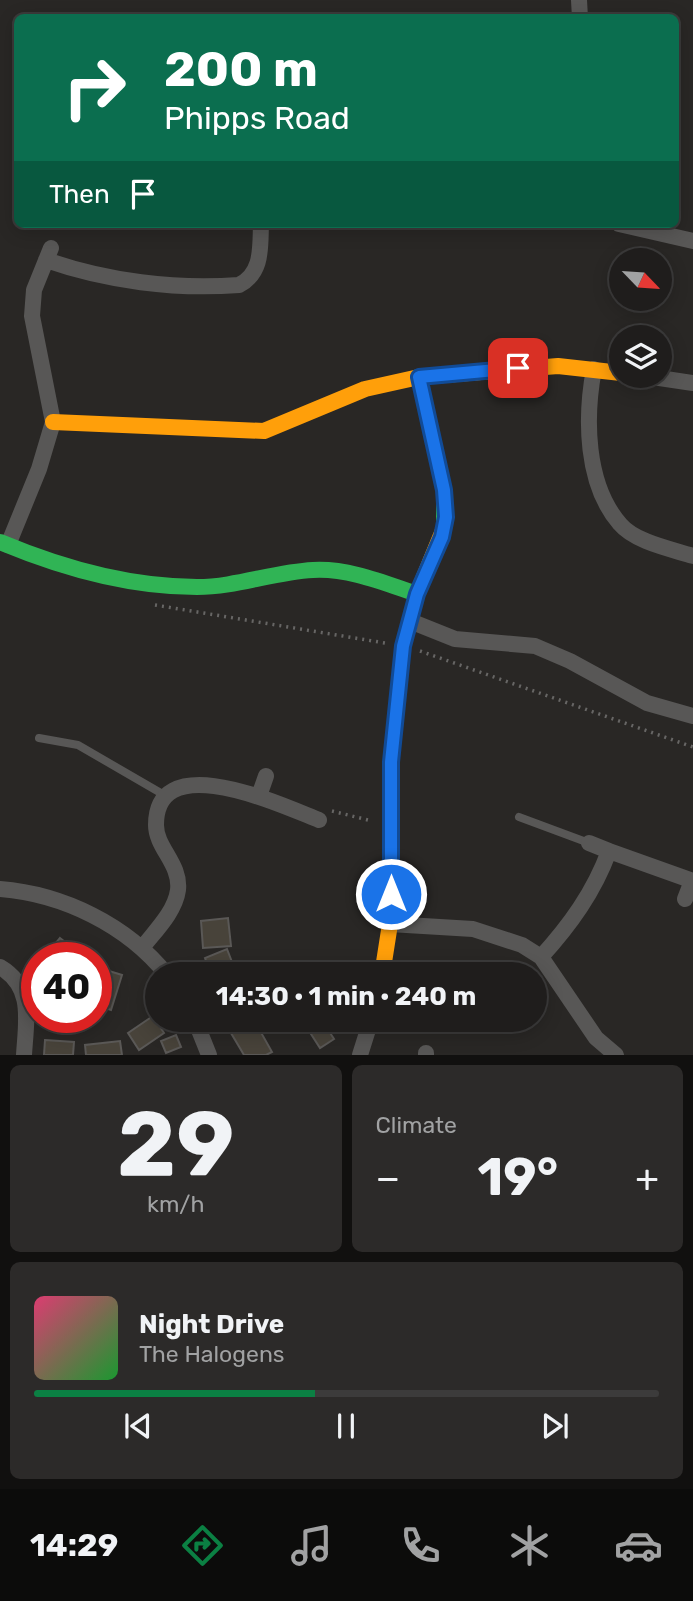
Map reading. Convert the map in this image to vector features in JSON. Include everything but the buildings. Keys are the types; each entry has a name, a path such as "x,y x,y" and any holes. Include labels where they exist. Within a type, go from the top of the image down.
{"street":[{"path":"261,228 259,263 248,280 239,285 160,283 100,276 49,254 34,289 32,316 53,422 43,457 4,544 72,568 157,585 229,584 315,570 357,576 417,594"},
{"path":"636,228 693,241"},
{"path":"53,422 264,431 365,389 419,377 546,367 609,371"},
{"path":"594,369 588,401 591,445 598,483 609,507 620,525 635,535 693,556"},
{"path":"384,962 390,924 391,762 403,646 417,594 442,537 446,517 444,490 419,377"},
{"path":"672,380 693,383"},
{"path":"410,621 455,639 535,646 570,661 647,703 693,716"},
{"path":"259,796 266,776"},
{"path":"142,948 173,907 178,889 176,872 155,827 157,812 166,796 186,784 221,787 259,796 319,820"},
{"path":"589,843 692,881 685,899"},
{"path":"541,957 581,908 598,880 609,851"},
{"path":"0,889 47,898 78,908 111,925 142,948 155,962"},
{"path":"390,924 473,929 502,936 541,957 596,1038 614,1055"},
{"path":"0,967 21,985 27,1004 24,1055"},
{"path":"200,1032 209,1055"},
{"path":"360,1055 368,1032"}],"lane":[{"path":"39,738 78,745 166,796"},
{"path":"519,817 589,843"}],"path":[{"path":"144,602 171,609 403,646 693,747"},
{"path":"319,820 326,810 391,825"}],"traffic: fast":[{"path":"419,377 444,490 444,528"},
{"path":"0,542 72,568 146,584 212,586 298,571 326,570 366,577 417,594"}],"traffic: slow":[{"path":"53,422 264,431 365,389 419,377 558,366 609,372"},
{"path":"384,962 390,924 391,762 403,646 417,594 444,528"}],"route":[{"path":"391,894 391,762 403,646 417,594 442,537 446,517 444,490 419,377 518,368"}]}
